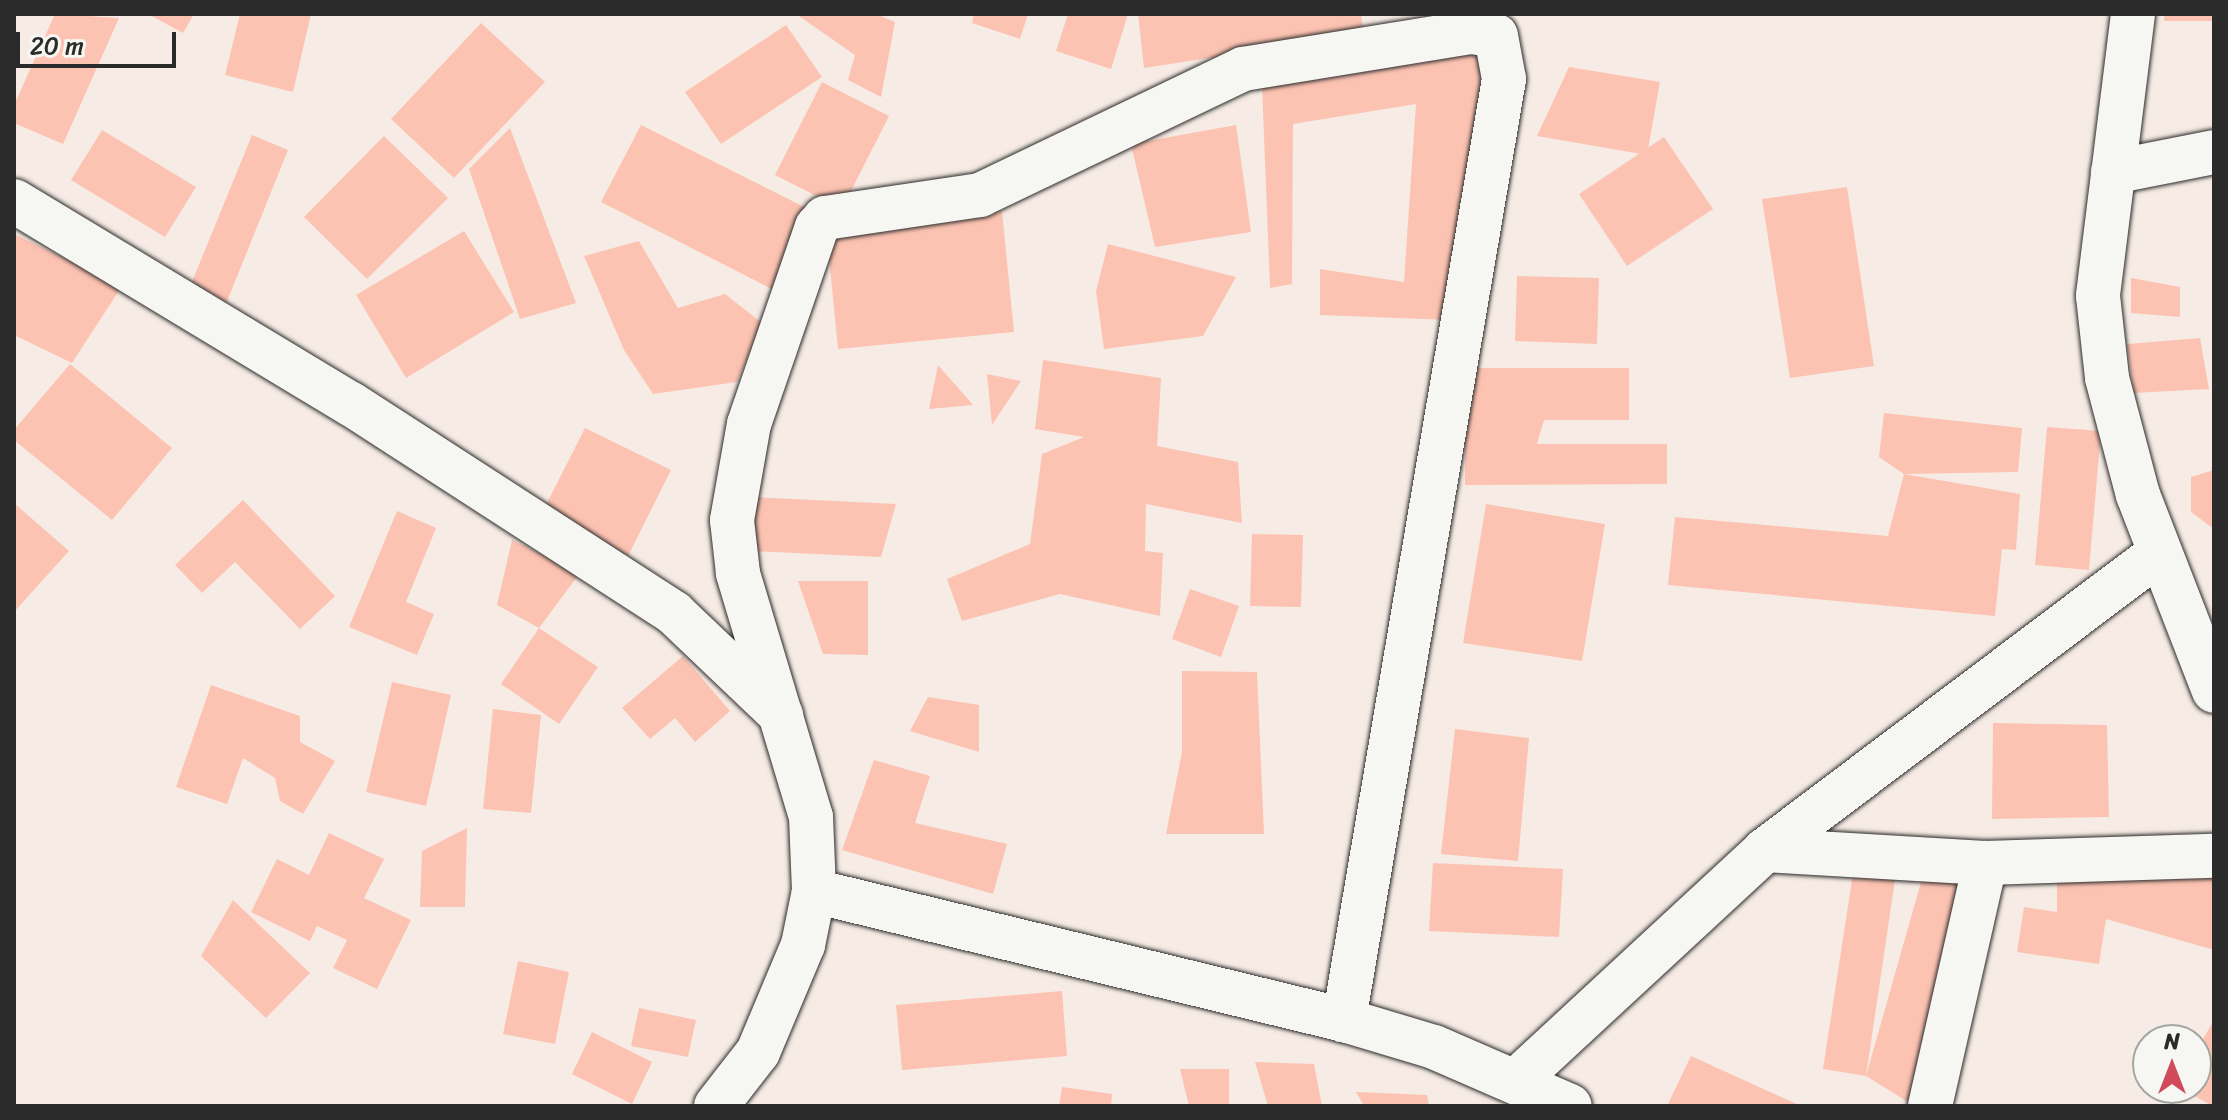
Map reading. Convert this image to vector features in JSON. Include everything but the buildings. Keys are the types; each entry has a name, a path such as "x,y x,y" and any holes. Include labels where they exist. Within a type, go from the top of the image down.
{"street":[{"path":"2133,14 2098,296 2107,378 2159,553 2214,691"},
{"path":"716,1106 758,1052 803,945 814,891 811,817 738,573 732,520 749,424 825,218 980,195 1243,69 1406,39 1496,36 1504,79 1344,1020"},
{"path":"2113,172 2214,152"},
{"path":"14,201 311,379 674,613 783,716"},
{"path":"1518,1079 1765,850 2159,553"},
{"path":"1765,850 1985,863 2214,856"},
{"path":"1930,1106 1985,863"},
{"path":"814,891 1344,1020 1518,1079 1570,1106"}]}
